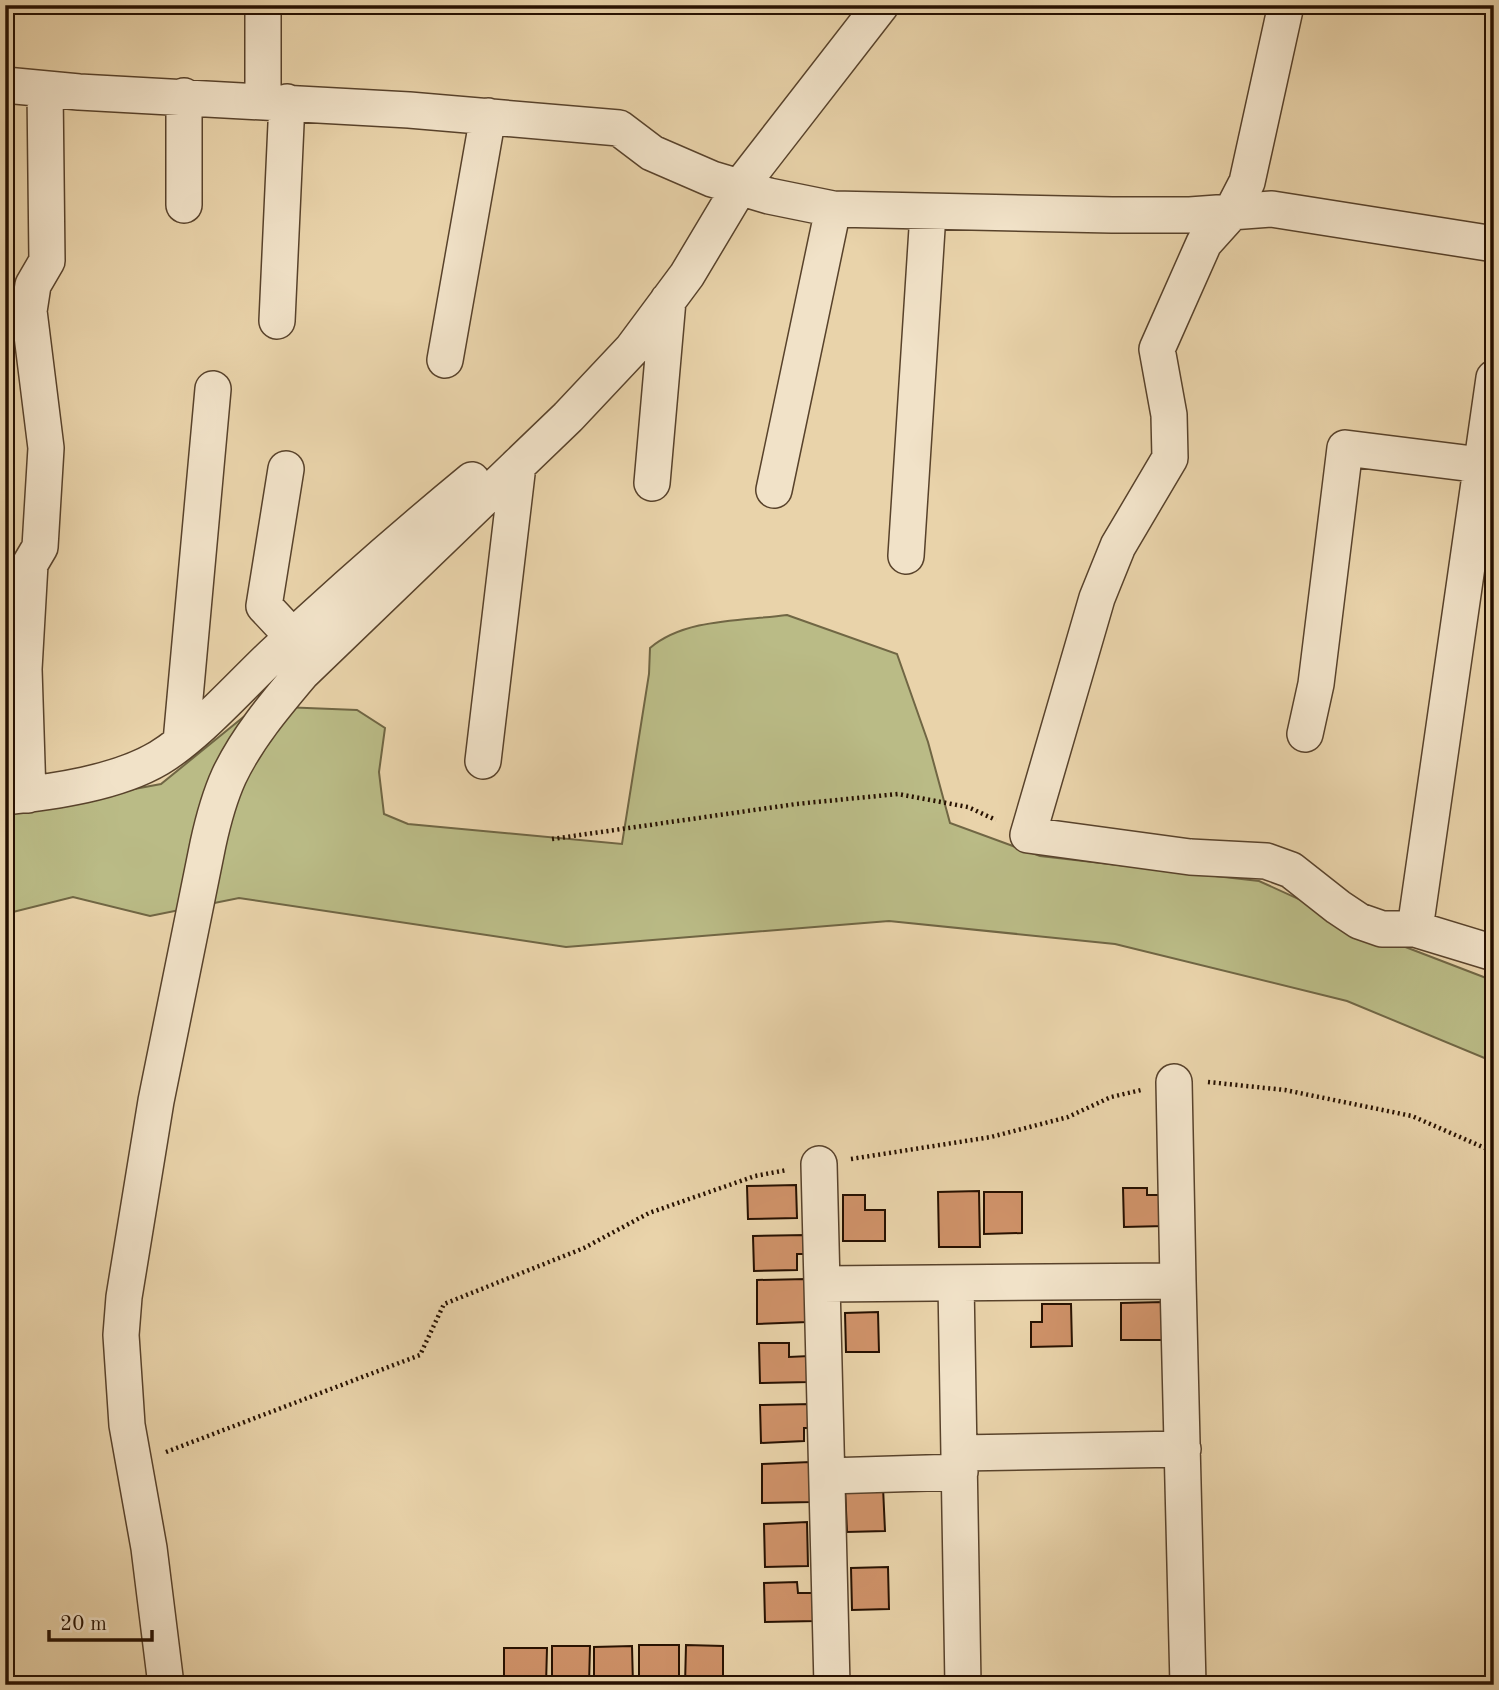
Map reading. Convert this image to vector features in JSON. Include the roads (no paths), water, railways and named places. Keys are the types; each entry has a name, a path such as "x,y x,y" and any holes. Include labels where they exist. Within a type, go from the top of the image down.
{"street":[{"path":"263,5 275,101 276,321"},
{"path":"166,1685 149,1548 127,1425 121,1335 124,1297 156,1101 217,808 229,776 276,703 302,673 568,417 632,349 687,275 739,188 881,5"},
{"path":"1286,5 1247,182 1231,213 1204,243 1157,349 1169,415 1170,458 1118,547 1097,598 1028,835 1190,857 1266,861 1291,870 1359,921 1382,929 1415,929 1494,953"},
{"path":"5,85 275,101 619,128 652,153 739,188 833,209 1112,215 1231,213 1272,209 1494,244"},
{"path":"45,89 47,261 33,285 29,311 46,448 40,547 30,564 17,796 83,784 124,773 157,759 181,743 413,528 632,349"},
{"path":"184,96 184,205"},
{"path":"445,360 488,116"},
{"path":"774,490 833,209"},
{"path":"906,556 928,213"},
{"path":"652,483 668,300"},
{"path":"1415,929 1494,378"},
{"path":"181,743 213,390"},
{"path":"1305,734 1316,684 1345,448 1481,465"},
{"path":"483,761 518,464"},
{"path":"286,469 264,607 293,637"},
{"path":"1174,1083 1188,1685"},
{"path":"819,1164 832,1685"},
{"path":"823,1284 1178,1281"},
{"path":"956,1283 964,1685"},
{"path":"827,1476 959,1462 1183,1449"}]}
